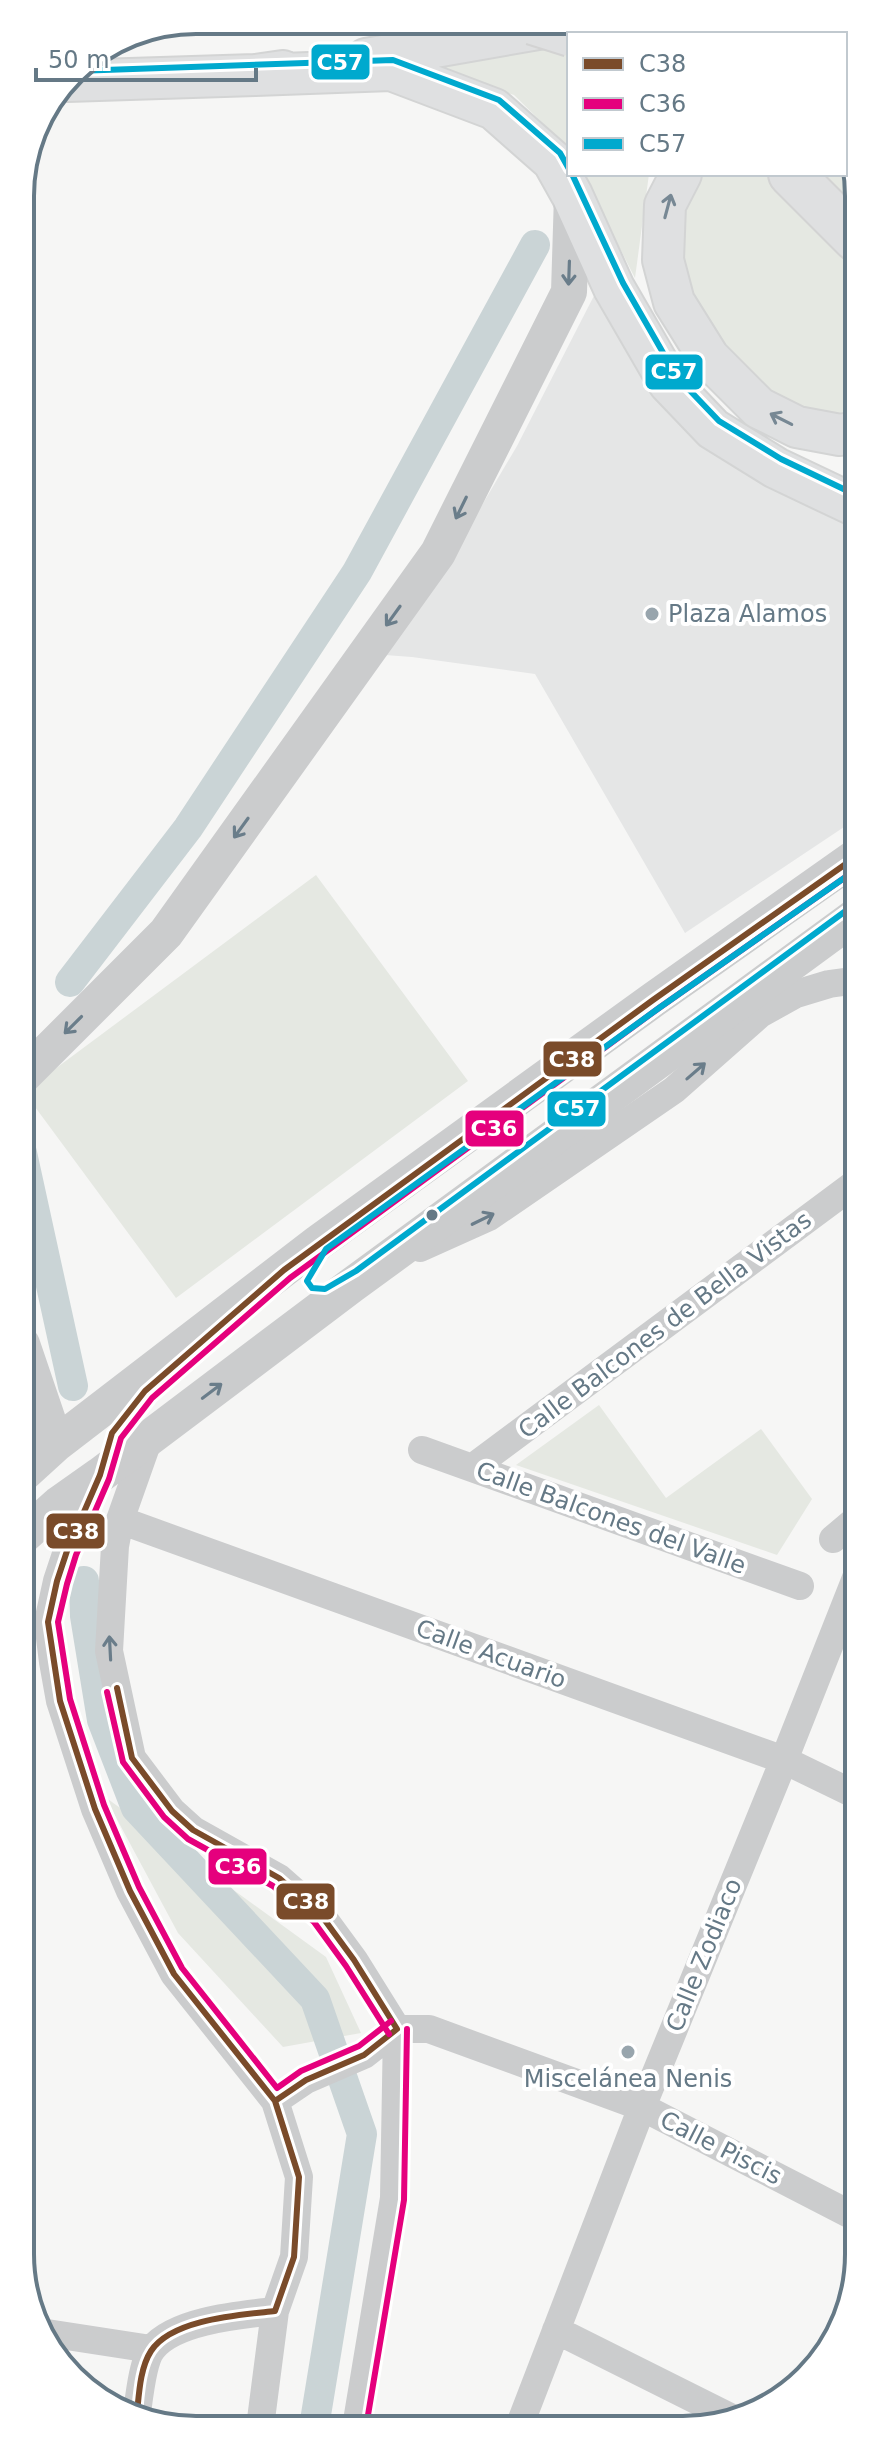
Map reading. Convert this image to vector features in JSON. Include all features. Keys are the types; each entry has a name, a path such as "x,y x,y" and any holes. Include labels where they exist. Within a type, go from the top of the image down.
{"highway":[{"path":"793,176 845,228"}],"main road":[{"path":"255,75 411,53 516,34"},
{"path":"83,80 391,70 494,109 553,161 572,195 614,288 669,383 713,429 776,468 845,501"},
{"path":"680,176 665,205 663,260 674,302 709,358 759,408 797,427 845,434"}],"street":[{"path":"34,1065 166,933 438,553 569,292 572,195"},
{"path":"34,1464 319,1242 845,864"},
{"path":"34,1526 59,1504 352,1285 845,924"},
{"path":"386,1262 489,1217 674,1090 760,1014 796,994 845,982"},
{"name":"Calle Balcones de Bella Vistas","path":"472,1468 845,1191"},
{"path":"319,1242 301,1268 296,1282 307,1298 328,1299 352,1285"},
{"path":"261,2416 275,2311 294,2257 299,2177 275,2101 174,1974 130,1891 95,1809 60,1701 48,1622 67,1551 100,1475 112,1433 145,1391 284,1270"},
{"path":"34,1379 56,1444"},
{"path":"149,1438 120,1520 115,1546 109,1651 132,1758 172,1811 193,1830 279,1878 321,1915 354,1960 397,2029 394,2198 358,2416"},
{"name":"Calle Balcones del Valle","path":"422,1450 800,1586"},
{"name":"Calle Acuario","path":"120,1520 784,1760 845,1790"},
{"path":"833,1539 845,1529"},
{"name":"Calle Zodiaco","path":"523,2416 642,2107 845,1606"},
{"path":"275,2101 306,2080 364,2055 397,2029"},
{"name":"Calle Piscis","path":"397,2029 429,2029 642,2107 845,2212"},
{"path":"138,2405 151,2349 170,2334 219,2318 275,2311"},
{"path":"556,2330 719,2412"},
{"path":"56,2334 151,2349"}],"shaded area":[{"path":"567,37 567,147 514,95 437,68"},
{"path":"583,176 649,176 635,278"},
{"path":"680,176 844,176 845,434 840,435 709,358 665,205"},
{"path":"600,284 657,395 845,508 845,826 685,933 535,674 385,655 443,571 517,446"},
{"path":"316,875 468,1081 176,1298 34,1106 34,1085"},
{"path":"599,1405 666,1498 761,1429 812,1499 777,1555 516,1465"},
{"path":"105,1797 326,1957 361,2033 283,2047 178,1933"}],"waterway":[{"path":"70,982 188,828 357,572 535,245"},
{"path":"34,1208 73,1386"},
{"path":"84,1581 85,1616 102,1720 136,1808 315,1999 362,2134 316,2416"}],"transit line":[{"name":"C57","path":"94,70 393,60 499,100 560,153 567,165"},
{"name":"C57","path":"573,176 623,283 677,377 719,421 781,459 845,490"},
{"name":"C38","path":"138,2405 144,2365 161,2340 190,2325 208,2320 275,2311 294,2257 299,2177 275,2101 174,1974 130,1891 95,1809 60,1701 48,1622 67,1551 100,1475 112,1433 145,1391 284,1270 653,1000 845,864"},
{"name":"C36","path":"391,2021 359,2046 301,2071 277,2088 182,1968 139,1887 104,1805 70,1699 58,1622 76,1555 109,1479 121,1438 152,1398 290,1278 659,1008 845,877"},
{"name":"C57","path":"845,877 326,1249 307,1281 312,1288 325,1289 356,1271 845,911"},
{"name":"C38","path":"117,1688 132,1758 172,1811 193,1830 279,1878 321,1915 354,1960 397,2029 364,2055 306,2080 275,2101"},
{"name":"C36","path":"107,1692 123,1762 164,1817 188,1839 273,1886 314,1922 389,2034"},
{"name":"C36","path":"368,2416 404,2200 407,2029"}],"place":[{"name":"Plaza Alamos","path":"652,614"},
{"name":"Miscelánea Nenis","path":"628,2052"}]}
